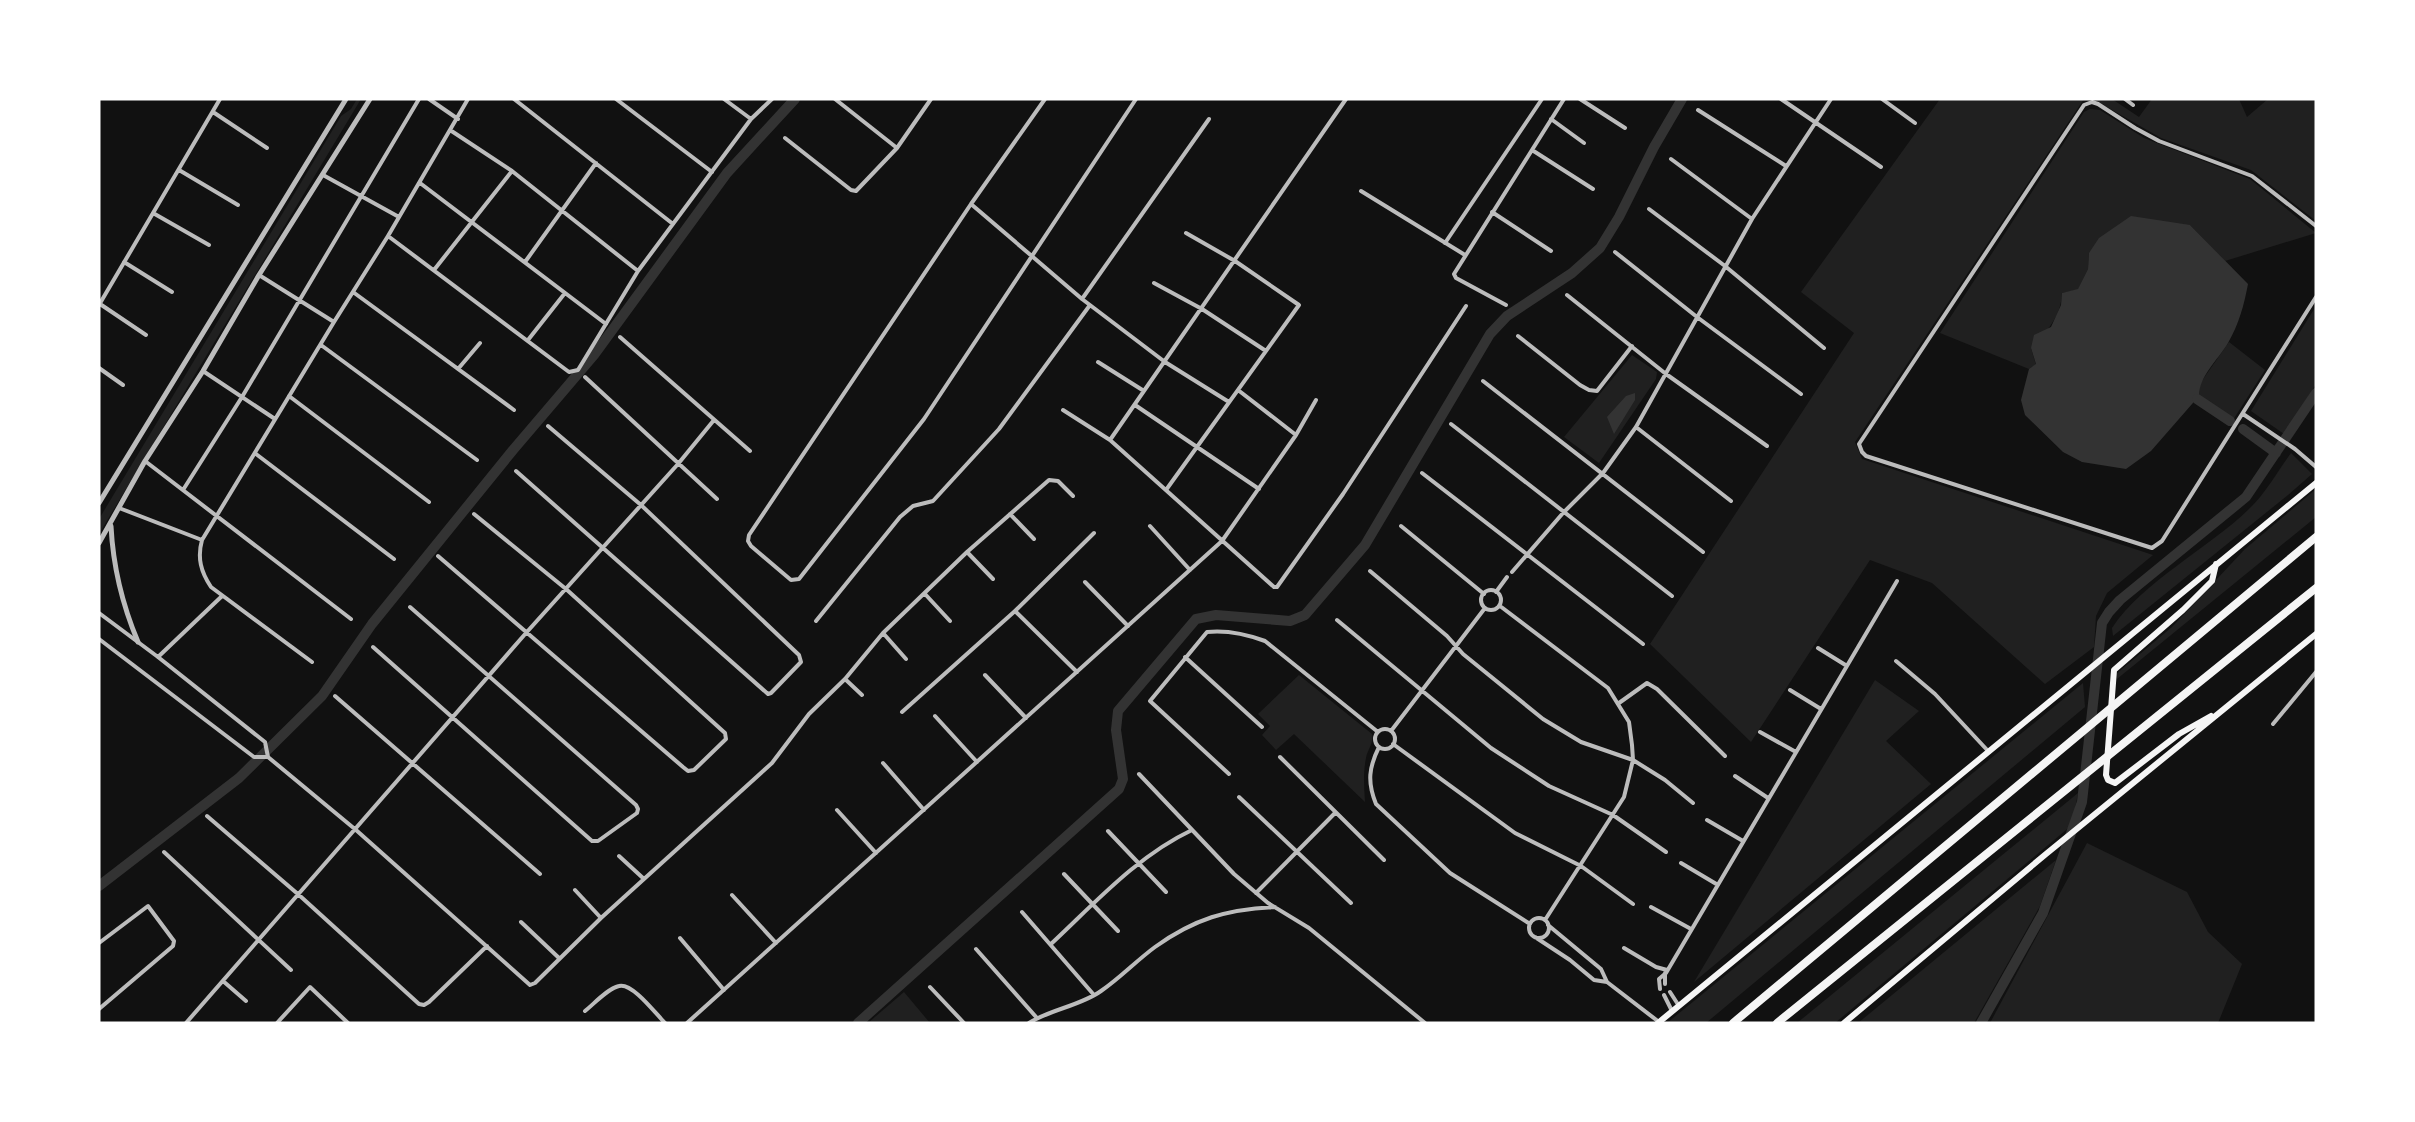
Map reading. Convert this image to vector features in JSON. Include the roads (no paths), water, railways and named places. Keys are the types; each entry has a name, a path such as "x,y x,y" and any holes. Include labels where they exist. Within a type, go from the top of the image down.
{"highway":[{"path":"1733,1023 2316,537"},
{"path":"1777,1023 2316,588"}],"main road":[{"path":"1658,1023 2316,483"},
{"path":"2216,564 2212,580 2190,603 2114,670 2106,775 2108,780 2115,783 2180,734 2227,707"},
{"path":"1844,1023 2046,854 2316,634"}],"street":[{"path":"146,335 99,304 220,99"},
{"path":"99,503 346,99"},
{"path":"99,543 145,461 203,371 259,275 369,99"},
{"path":"183,490 242,397 419,99"},
{"path":"429,99 458,119"},
{"path":"312,662 221,597 204,577 199,551 202,540 420,183 468,99"},
{"path":"514,99 673,224"},
{"path":"615,99 712,172"},
{"path":"724,99 751,119"},
{"path":"388,236 569,372 578,370 638,271 751,119 772,99"},
{"path":"835,99 897,148"},
{"path":"1045,99 970,204 749,535 748,541 751,546 791,580 799,579 924,419 1136,99"},
{"path":"1110,440 1346,99"},
{"path":"1445,243 1542,99"},
{"path":"1506,305 1454,277 1465,255 1564,99"},
{"path":"1580,99 1625,128"},
{"path":"1781,99 1881,167"},
{"path":"1512,572 1563,513 1603,473 1636,427 1752,219 1831,99"},
{"path":"1882,99 1915,123"},
{"path":"2126,99 2133,105"},
{"path":"785,138 851,190 856,191 897,148 929,100"},
{"path":"2316,226 2252,176 2160,141 2092,102 2084,105 1859,444 1866,456 2152,548 2162,541 2316,297"},
{"path":"1698,110 1786,166"},
{"path":"213,112 267,148"},
{"path":"1082,299 1209,119"},
{"path":"1551,119 1584,142"},
{"path":"450,130 512,171 638,271"},
{"path":"1532,150 1593,189"},
{"path":"1671,159 1752,219"},
{"path":"525,262 596,163"},
{"path":"179,170 238,206"},
{"path":"434,270 512,171"},
{"path":"323,175 399,217"},
{"path":"420,183 606,324"},
{"path":"1361,191 1465,255"},
{"path":"970,204 1082,299 1165,363 1229,402"},
{"path":"1649,209 1725,266 1824,348"},
{"path":"1492,212 1551,251"},
{"path":"153,213 209,245"},
{"path":"1166,490 1299,305 1235,261 1186,233"},
{"path":"1615,252 1697,317 1801,394"},
{"path":"124,262 172,292"},
{"path":"259,275 334,322"},
{"path":"1154,283 1202,309 1266,351"},
{"path":"353,292 514,410"},
{"path":"528,340 565,293"},
{"path":"1568,295 1666,374 1767,446"},
{"path":"816,621 900,517 913,506 933,501 999,429 1090,305"},
{"path":"1063,410 1110,440 1274,587 1280,585 1343,494 1466,306"},
{"path":"1518,336 1580,385 1597,391 1632,346"},
{"path":"620,337 750,452"},
{"path":"458,369 480,343"},
{"path":"321,345 477,460"},
{"path":"1098,362 1144,391"},
{"path":"99,368 123,385"},
{"path":"203,371 275,419"},
{"path":"585,377 717,499"},
{"path":"1483,381 1703,552"},
{"path":"1238,390 1296,435"},
{"path":"289,396 429,502"},
{"path":"687,1023 1222,542 1296,435 1316,400"},
{"path":"1135,405 1259,489"},
{"path":"2243,414 2295,449 2316,467"},
{"path":"186,1023 526,633 678,464 714,420"},
{"path":"1451,424 1672,597"},
{"path":"516,471 768,694 801,662 799,655 641,505 548,426"},
{"path":"1636,427 1731,501"},
{"path":"256,454 394,559"},
{"path":"145,461 351,619"},
{"path":"1422,473 1643,644"},
{"path":"99,613 264,742 268,756 356,830 530,985 535,983 601,918 772,763 809,714 845,679 883,633 967,552 1049,480 1058,481 1073,496"},
{"path":"119,508 202,540"},
{"path":"438,556 688,771 694,770 726,739 728,736 725,733 566,589 474,514"},
{"path":"1010,514 1034,540"},
{"path":"111,524 113,562 127,613 138,642"},
{"path":"1150,526 1190,570"},
{"path":"1401,526 1484,594"},
{"path":"902,712 1015,611 1094,533"},
{"path":"967,552 993,579"},
{"path":"1370,571 1543,719 1581,742 1633,760 1665,780 1693,803"},
{"path":"1496,591 1507,577"},
{"path":"1660,989 1659,979 1718,885 1897,581"},
{"path":"1085,582 1128,626"},
{"path":"1484,594 1496,591 1501,596 1500,606"},
{"path":"925,594 950,621"},
{"path":"1484,594 1482,603 1485,608 1494,610 1500,606"},
{"path":"158,657 221,597"},
{"path":"373,646 592,841 598,841 637,813 636,805 410,606"},
{"path":"1500,606 1608,688 1629,722 1633,760 1624,797 1545,920"},
{"path":"1391,731 1485,608"},
{"path":"1015,611 1077,672"},
{"path":"1337,620 1491,748 1539,780 1613,815 1666,852"},
{"path":"1229,774 1150,701 1207,632 1219,631 1251,636 1265,641 1378,732"},
{"path":"883,633 906,659"},
{"path":"99,639 254,757 268,756"},
{"path":"1818,648 1847,666"},
{"path":"1185,657 1262,727"},
{"path":"1896,661 1935,694 1989,752"},
{"path":"2274,724 2316,672"},
{"path":"985,675 1026,718"},
{"path":"845,679 862,695"},
{"path":"1619,703 1647,683 1657,689 1725,756"},
{"path":"1790,690 1821,709"},
{"path":"335,696 540,874"},
{"path":"935,716 977,762"},
{"path":"1378,732 1386,729 1395,736 1393,744 1385,749 1379,747"},
{"path":"1378,732 1376,738 1379,747 1372,760 1368,776 1376,804 1450,873 1530,924"},
{"path":"1760,732 1796,752"},
{"path":"1393,744 1515,833 1581,866 1633,904"},
{"path":"1280,757 1384,860"},
{"path":"883,763 924,810"},
{"path":"1139,774 1234,874 1256,893 1309,928 1425,1023"},
{"path":"1735,776 1768,798"},
{"path":"1239,797 1351,903"},
{"path":"837,810 876,853"},
{"path":"1256,893 1335,813"},
{"path":"207,816 299,895 419,1004 424,1005 429,1002 487,946"},
{"path":"1707,820 1743,841"},
{"path":"1051,944 1138,863 1169,841 1192,830"},
{"path":"1108,831 1166,892"},
{"path":"164,852 291,970"},
{"path":"619,856 644,879"},
{"path":"1681,863 1718,885"},
{"path":"1064,874 1118,931"},
{"path":"575,890 601,918"},
{"path":"732,895 776,943"},
{"path":"99,943 146,907 150,908 174,944 99,1009"},
{"path":"1029,1023 1094,995 1155,947 1191,924 1217,914 1249,908 1276,907"},
{"path":"1651,907 1691,929"},
{"path":"1022,912 1094,995"},
{"path":"1607,982 1594,980 1570,960 1535,937 1530,933 1530,924 1536,918 1545,920 1601,969 1607,982 1658,1023"},
{"path":"521,922 559,958"},
{"path":"1535,937 1544,936 1548,931 1548,925"},
{"path":"680,938 724,990"},
{"path":"1624,948 1666,971"},
{"path":"976,949 1037,1018"},
{"path":"1665,984 1666,971"},
{"path":"223,981 246,1001"},
{"path":"585,1011 617,986 625,985 634,990 665,1023"},
{"path":"277,1023 310,987 348,1023"},
{"path":"930,987 964,1023"},
{"path":"1670,992 1679,1006"},
{"path":"1664,995 1672,1012"}],"waterway":[{"path":"99,886 239,778 322,696 372,624 513,450 594,355 727,173 795,99"},
{"path":"858,1023 1119,789 1123,779 1116,730 1118,711 1196,619 1216,615 1290,621 1305,615 1365,545 1490,334 1507,316 1572,273 1600,248 1682,99"},
{"path":"1981,1023 2043,913 2082,802 2102,623 2120,600 2246,497 2316,393"},
{"path":"2197,399 2230,421"},
{"path":"2243,429 2276,453"}]}
